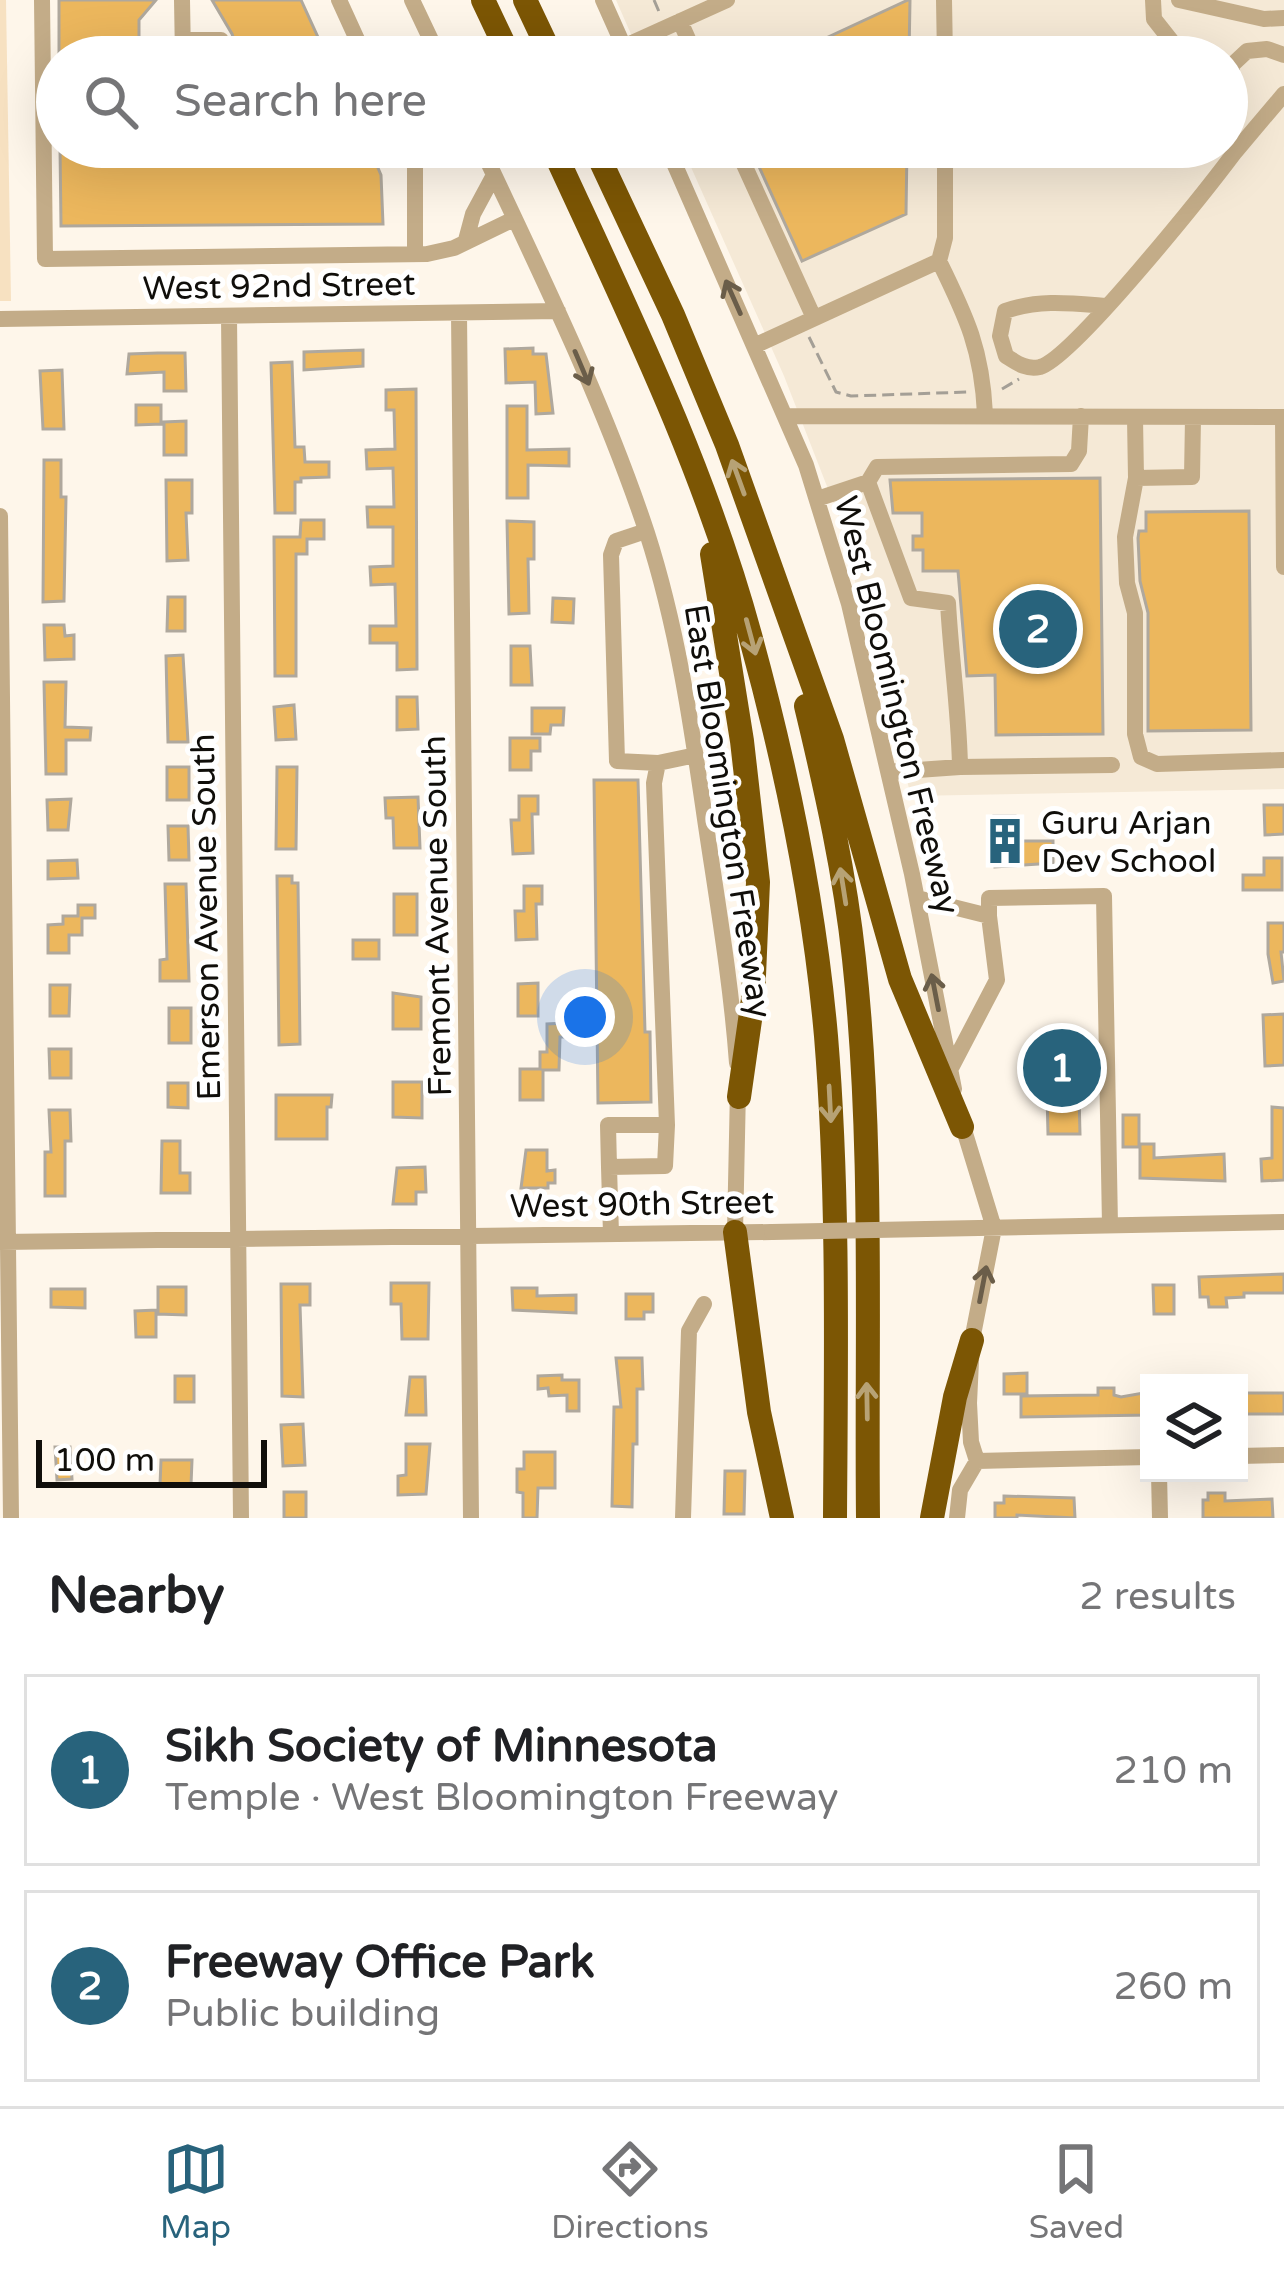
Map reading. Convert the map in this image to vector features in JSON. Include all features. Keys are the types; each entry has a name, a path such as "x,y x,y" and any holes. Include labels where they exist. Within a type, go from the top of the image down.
{"highway":[{"path":"483,0 500,36"},
{"path":"528,0 543,36"},
{"path":"561,168 669,403 701,486 750,632 805,870 826,1035 831,1127 835,1518"},
{"path":"604,168 718,423 832,739 900,979 962,1127"},
{"path":"701,486 742,741 758,882 754,999 739,1097"},
{"path":"778,587 834,837 854,957 862,1076 868,1518"},
{"path":"735,1232 759,1412 782,1518"},
{"path":"932,1518 972,1340"}],"street":[{"path":"42,0 42,36"},
{"path":"182,0 183,36"},
{"path":"340,0 356,36"},
{"path":"412,0 429,36"},
{"path":"603,0 619,36"},
{"path":"650,36 687,12 727,0"},
{"path":"944,0 945,36"},
{"path":"1153,0 1154,19 1167,36"},
{"path":"1179,0 1284,19"},
{"path":"1248,50 1284,55"},
{"path":"1248,137 1284,94"},
{"path":"44,168 45,259 442,252 514,219"},
{"path":"415,168 415,254"},
{"name":"East Bloomington Freeway","path":"491,168 558,311 646,531 669,611 696,755 732,1003 739,1097 735,1232"},
{"name":"West Bloomington Freeway","path":"677,168 785,416 850,604 890,772 962,1127 994,1228"},
{"path":"745,168 808,321"},
{"path":"945,168 945,238 939,261 968,320 983,368 985,414"},
{"path":"1106,306 1057,302 1024,304 1005,311 1000,336 1006,356 1025,368 1043,366 1062,355 1106,306 1222,168"},
{"path":"466,240 473,214 494,175"},
{"path":"754,346 939,261"},
{"name":"West 92nd Street","path":"0,319 558,311"},
{"name":"Fremont Avenue South","path":"460,313 471,1518"},
{"name":"Emerson Avenue South","path":"229,316 241,1518"},
{"path":"785,416 1284,417 1284,567"},
{"path":"817,499 868,482 877,467 1071,464 1079,451 1081,416"},
{"path":"1135,418 1136,478 1126,557 1135,614 1136,734 1141,758 1157,764 1284,760"},
{"path":"1136,478 1192,477 1193,418"},
{"path":"868,482 911,598 948,603 960,767"},
{"path":"0,516 4,1242 11,1518"},
{"path":"646,531 616,542 610,555 617,761 658,763 696,755"},
{"path":"609,1167 665,1166 668,1125 653,782 658,763"},
{"path":"890,772 1112,765"},
{"path":"950,1069 997,980 988,898 1104,896 1110,1225"},
{"path":"916,898 989,916"},
{"path":"611,1234 608,1125 668,1125"},
{"name":"West 90th Street","path":"4,1242 1284,1222"},
{"path":"957,1518 960,1490 977,1462 969,1402 972,1340 994,1228"},
{"path":"683,1518 689,1331 704,1304"},
{"path":"1248,1456 1284,1455"},
{"path":"977,1462 1140,1457"},
{"path":"1160,1482 1160,1518"}],"path":[{"path":"808,321 836,392 851,396 984,391 1014,385 1024,374"}],"shaded area":[{"path":"0,0 6,0 11,301 0,301"},
{"path":"616,0 1284,0 1284,789 911,796 837,512 784,376 691,168 1248,168 1248,36 632,36"}],"building":[{"path":"59,0 156,0 139,20 139,36 59,36"},
{"path":"212,0 301,0 317,36 233,36"},
{"path":"908,0 909,36 830,36"},
{"path":"60,168 378,168 381,175 383,224 61,226"},
{"path":"760,168 907,168 906,214 802,261"},
{"path":"533,348 533,354 546,354 553,413 536,414 535,382 506,383 505,349"},
{"path":"363,350 363,366 304,370 304,352"},
{"path":"185,353 186,391 164,391 164,372 127,374 129,354"},
{"path":"292,362 295,447 304,447 305,462 329,462 329,477 295,482 295,513 275,513 271,363"},
{"path":"62,370 64,429 43,429 40,371"},
{"path":"416,389 417,669 397,670 397,643 370,643 370,626 396,626 395,584 371,585 370,567 393,566 393,527 368,527 367,507 394,507 393,468 367,469 366,450 395,449 394,410 386,410 386,390"},
{"path":"136,405 161,405 161,424 136,425"},
{"path":"507,406 527,406 527,450 569,449 569,466 528,465 528,498 507,498"},
{"path":"186,421 186,455 164,455 164,422"},
{"path":"44,460 61,460 61,497 66,497 64,601 43,602"},
{"path":"1100,478 1103,734 996,735 995,675 967,676 958,571 923,571 923,550 913,550 913,536 922,536 922,513 893,513 890,480"},
{"path":"166,480 192,480 192,513 186,513 188,560 167,561"},
{"path":"1249,511 1251,730 1148,731 1148,613 1140,581 1138,538 1139,531 1146,531 1146,512"},
{"path":"301,520 324,520 324,539 307,539 307,554 296,554 296,676 275,676 274,537 300,537"},
{"path":"507,521 534,522 534,559 528,559 529,613 509,614"},
{"path":"168,597 185,597 185,631 167,631"},
{"path":"553,598 574,599 573,623 552,622"},
{"path":"44,625 64,625 65,636 74,635 74,659 45,660"},
{"path":"511,646 530,646 532,685 511,685"},
{"path":"183,655 188,742 168,742 166,656"},
{"path":"44,682 66,682 65,727 91,728 90,740 66,740 66,774 46,774"},
{"path":"397,697 417,697 418,729 397,730"},
{"path":"294,705 296,739 276,740 274,707"},
{"path":"532,708 564,708 563,725 551,725 550,734 532,734"},
{"path":"510,738 540,738 540,751 531,751 531,770 510,770"},
{"path":"167,767 189,767 189,800 167,800"},
{"path":"277,767 297,767 296,849 276,849"},
{"path":"594,780 638,780 651,1102 598,1103"},
{"path":"519,796 538,796 538,814 532,814 533,853 513,854 511,820 519,820"},
{"path":"418,797 420,848 394,848 393,818 386,818 385,798"},
{"path":"71,799 68,830 48,830 47,800"},
{"path":"1264,805 1284,805 1284,834 1265,835"},
{"name":"Guru Arjan Dev School","path":"994,816 1015,816 1015,841 1053,841 1053,863 995,867"},
{"path":"168,826 188,826 189,860 169,860"},
{"path":"1264,858 1282,858 1282,890 1243,890 1243,875 1264,875"},
{"path":"77,860 78,878 48,879 48,861"},
{"path":"277,876 292,876 292,883 298,883 300,1044 279,1045"},
{"path":"165,884 186,884 189,981 160,981 160,960 167,959"},
{"path":"524,886 542,886 542,904 536,904 537,939 516,940 515,911 524,911"},
{"path":"394,894 417,894 417,935 394,935"},
{"path":"78,905 95,905 95,918 82,918 82,935 69,935 69,953 48,953 48,925 63,924 63,916 78,916"},
{"path":"1268,923 1284,923 1284,981 1273,983 1268,954"},
{"path":"353,940 379,940 379,959 353,959"},
{"path":"538,983 538,1016 518,1016 518,984"},
{"path":"50,985 70,985 69,1016 50,1016"},
{"path":"393,993 421,997 421,1029 393,1029"},
{"path":"169,1008 191,1008 191,1043 169,1043"},
{"path":"1284,1014 1284,1065 1265,1066 1263,1015"},
{"path":"565,1023 559,1070 543,1070 543,1100 520,1100 520,1069 540,1069 540,1052 547,1052 547,1024"},
{"path":"1093,1041 1094,1093 1079,1094 1080,1134 1048,1134 1047,1094 1032,1094 1031,1042"},
{"path":"49,1049 71,1049 71,1078 50,1078"},
{"path":"393,1082 422,1082 422,1118 393,1117"},
{"path":"168,1083 188,1083 188,1108 168,1107"},
{"path":"276,1095 332,1095 331,1107 327,1107 327,1139 276,1139"},
{"path":"1272,1107 1284,1108 1284,1180 1262,1181 1261,1159 1272,1158"},
{"path":"49,1110 70,1110 65,1196 45,1196 45,1152 51,1152"},
{"path":"1123,1115 1139,1115 1139,1147 1123,1147"},
{"path":"162,1141 180,1141 180,1173 190,1173 190,1193 161,1193"},
{"path":"1140,1144 1154,1144 1154,1158 1224,1154 1225,1181 1140,1178"},
{"path":"526,1150 547,1150 547,1171 555,1170 555,1183 548,1183 548,1188 521,1188"},
{"path":"425,1167 426,1192 416,1192 416,1204 393,1204 397,1168"},
{"path":"1284,1274 1284,1293 1244,1293 1244,1297 1226,1298 1227,1307 1209,1307 1208,1297 1200,1297 1199,1277"},
{"path":"391,1283 429,1283 428,1339 402,1339 401,1304 391,1304"},
{"path":"281,1284 310,1284 310,1305 300,1305 303,1397 282,1396"},
{"path":"1153,1285 1174,1285 1174,1314 1154,1314"},
{"path":"158,1287 186,1287 186,1315 158,1314"},
{"path":"512,1288 537,1288 537,1296 576,1295 576,1313 513,1310"},
{"path":"51,1289 85,1289 85,1308 51,1307"},
{"path":"626,1294 653,1294 653,1312 644,1312 644,1319 626,1319"},
{"path":"156,1310 156,1337 136,1337 135,1311"},
{"path":"616,1358 642,1358 632,1507 612,1506 614,1407 621,1407"},
{"path":"1027,1373 1027,1394 1004,1394 1004,1374"},
{"path":"562,1375 562,1380 579,1380 579,1411 567,1411 567,1395 549,1396 548,1388 538,1389 538,1376"},
{"path":"175,1376 194,1376 194,1402 175,1402"},
{"path":"410,1377 425,1377 426,1415 406,1415"},
{"path":"1098,1388 1114,1388 1114,1395 1121,1397 1140,1394 1140,1415 1021,1417 1021,1396 1098,1395"},
{"path":"1248,1393 1284,1393 1284,1414 1248,1414"},
{"path":"303,1424 305,1465 283,1466 281,1425"},
{"path":"406,1444 430,1444 426,1494 398,1495 398,1476 406,1475"},
{"path":"55,1447 70,1447 72,1479 57,1480"},
{"path":"524,1452 555,1452 555,1488 538,1488 537,1518 523,1518 523,1493 517,1492 517,1469 524,1469"},
{"path":"161,1460 192,1460 191,1485 160,1485"},
{"path":"725,1471 745,1471 744,1514 724,1514"},
{"path":"284,1492 306,1492 306,1518 284,1518"},
{"path":"1208,1493 1225,1493 1225,1501 1272,1499 1273,1518 1203,1518"},
{"path":"1004,1496 1074,1498 1075,1518 995,1518 995,1503 1004,1503"}],"place":[{"name":"Freeway Office Park","path":"1038,629"},
{"name":"Guru Arjan Dev School","path":"1005,841"},
{"name":"Sikh Society of Minnesota","path":"1062,1068"}]}
